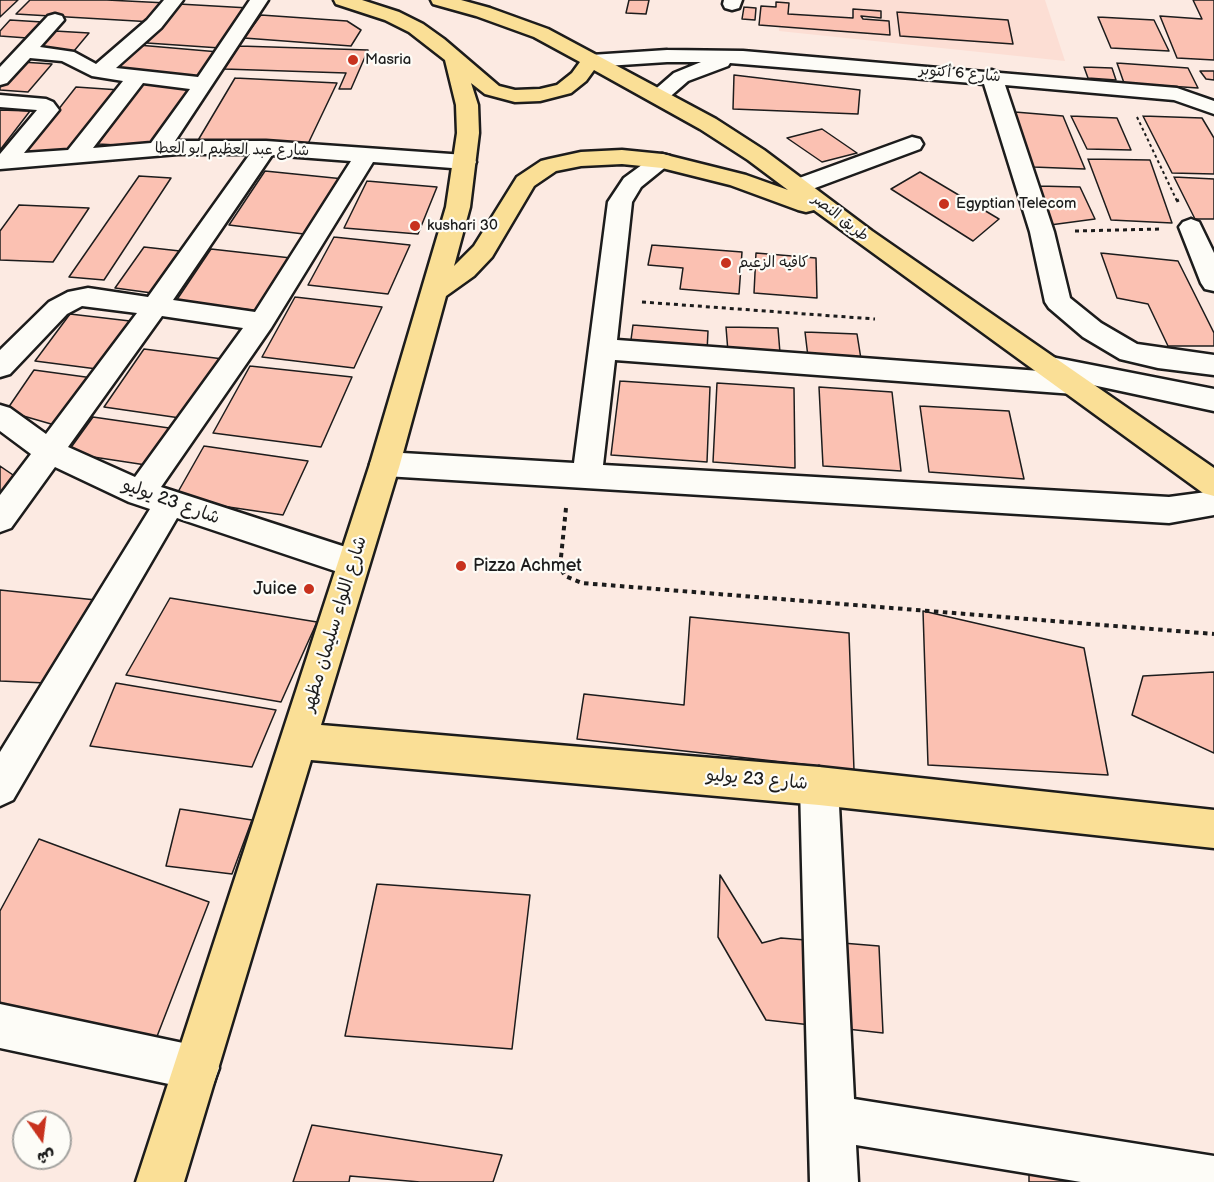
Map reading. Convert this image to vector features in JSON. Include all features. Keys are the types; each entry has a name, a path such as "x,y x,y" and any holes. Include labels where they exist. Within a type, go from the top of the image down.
{"main road":[{"path":"344,0 392,16 416,28 492,90 515,96 540,95 564,88 579,77 591,61"},
{"name":"طريق النصر","path":"440,0 483,12 541,33 735,141 799,186 863,236 1214,484"},
{"name":"شارع اللواء سليمان مظهر","path":"160,1182 386,464 432,292 458,207 468,133 467,105 455,59"},
{"path":"432,292 465,270 483,251 525,182 549,166 582,159 622,157 662,160 700,169 777,193 815,209 863,236"},
{"name":"شارع 23 يوليو","path":"299,741 819,786 1214,829"}],"street":[{"path":"99,72 154,24 174,0"},
{"path":"159,147 259,0"},
{"path":"0,79 55,20"},
{"path":"26,52 67,56 99,72 204,84"},
{"name":"شارع 6 أكتوبر","path":"591,61 667,56 743,57 992,76 1177,94 1214,108"},
{"name":"شارع 6 أكتوبر","path":"658,97 674,82 697,70 743,57"},
{"path":"992,76 1042,232 1058,302 1092,330 1130,352 1214,365"},
{"path":"76,154 137,77"},
{"name":"شارع 6 أكتوبر","path":"1177,94 1214,87"},
{"path":"0,101 39,103 46,106 48,110 7,165"},
{"path":"799,186 912,144"},
{"name":"شارع عبد العظيم ابو العطا","path":"7,165 76,154 159,147 266,148 465,162"},
{"path":"0,519 154,308 266,148"},
{"path":"0,786 155,498 366,156"},
{"path":"579,475 603,349 620,202 625,192 640,175 662,160"},
{"path":"1191,227 1214,283"},
{"path":"0,367 58,308 77,298 88,297 262,322"},
{"path":"603,349 1074,384"},
{"path":"1050,367 1214,400"},
{"name":"شارع 23 يوليو","path":"0,416 48,451 155,498 353,563"},
{"path":"386,464 1169,510 1214,503"},
{"path":"819,786 834,1182"},
{"path":"0,1026 197,1068"},
{"path":"830,1118 1214,1180"}],"path":[{"path":"1042,232 1191,227 1123,89"},
{"path":"608,300 875,319"},
{"path":"579,475 560,567 565,576 582,584 1214,634"}],"shaded area":[{"path":"780,0 1045,0 1065,61 779,31"}],"building":[{"path":"0,0 18,0 0,17"},
{"path":"30,0 167,3 153,22 16,14"},
{"path":"629,0 649,0 646,14 626,13"},
{"path":"1193,0 1214,0 1214,60 1177,58 1160,16 1202,19"},
{"path":"776,2 789,3 788,14 853,18 853,9 881,11 881,18 861,16 863,19 889,21 890,35 759,25 761,6 776,7"},
{"path":"179,4 249,8 220,48 147,43"},
{"path":"744,7 756,8 755,20 742,19"},
{"path":"897,12 1008,20 1013,44 900,36"},
{"path":"261,15 347,21 361,30 351,46 244,38"},
{"path":"1098,17 1154,20 1169,51 1111,48"},
{"path":"10,20 42,22 27,38 0,36 0,31"},
{"path":"55,31 89,33 74,51 39,49"},
{"path":"138,45 219,52 200,77 116,69"},
{"path":"239,46 368,50 351,89 339,89 346,73 224,69"},
{"path":"22,62 52,64 28,92 0,90 0,87"},
{"path":"1117,63 1188,68 1198,88 1124,83"},
{"path":"1084,67 1112,68 1116,80 1088,78"},
{"path":"1200,71 1214,71 1214,80 1206,79"},
{"path":"734,75 860,90 858,114 733,109"},
{"path":"235,78 337,83 306,148 197,142"},
{"path":"143,82 196,85 155,147 98,144"},
{"path":"76,87 120,90 72,154 25,152"},
{"path":"0,110 30,111 0,150"},
{"path":"1015,112 1063,116 1085,169 1033,167"},
{"path":"1071,116 1117,118 1131,150 1087,149"},
{"path":"1143,116 1202,118 1214,138 1214,174 1172,173"},
{"path":"822,129 857,153 822,162 787,138"},
{"path":"1088,159 1150,160 1172,223 1111,220"},
{"path":"265,171 344,179 312,235 229,225"},
{"name":"Egyptian Telecom","path":"920,172 999,219 973,241 891,189"},
{"path":"139,176 171,178 104,280 69,277"},
{"path":"1174,177 1214,179 1214,219 1195,219"},
{"path":"367,181 437,187 418,234 344,228"},
{"path":"1038,186 1080,187 1095,219 1050,225"},
{"path":"19,205 89,208 53,262 0,260 0,231"},
{"path":"334,237 410,245 388,294 308,285"},
{"path":"652,245 742,252 739,294 680,289 683,268 648,265"},
{"path":"144,247 180,251 152,293 115,288"},
{"path":"211,249 291,258 260,311 176,301"},
{"path":"756,253 816,258 817,298 754,293"},
{"path":"1101,253 1178,261 1214,333 1214,346 1168,346 1148,304 1117,298"},
{"path":"295,297 382,307 354,368 262,357"},
{"path":"70,314 130,321 97,369 35,361"},
{"path":"633,325 708,331 707,352 630,347"},
{"path":"726,327 778,328 780,353 728,352"},
{"path":"805,332 857,334 861,359 808,357"},
{"path":"144,349 223,359 187,419 104,407"},
{"path":"250,366 352,377 321,447 213,433"},
{"path":"34,370 93,378 58,426 6,411"},
{"path":"620,381 710,387 707,462 611,455"},
{"path":"717,383 794,388 795,468 713,462"},
{"path":"819,387 892,392 901,471 823,466"},
{"path":"920,406 1009,411 1024,479 929,472"},
{"path":"93,417 169,428 146,465 67,453"},
{"path":"204,446 308,461 283,515 174,499"},
{"path":"0,466 19,479 0,509"},
{"path":"0,590 96,600 46,683 0,681"},
{"path":"170,598 317,622 281,702 126,675"},
{"path":"923,611 1084,648 1108,775 928,765"},
{"path":"690,617 849,633 854,770 577,739 584,694 684,705"},
{"path":"1214,672 1214,753 1132,715 1143,676"},
{"path":"116,683 276,710 252,767 90,746"},
{"path":"180,809 252,820 232,874 166,866"},
{"path":"39,839 209,902 156,1039 0,1011 0,911"},
{"path":"720,875 762,943 781,938 879,946 883,1033 766,1020 718,937"},
{"path":"377,884 530,895 512,1049 345,1036"},
{"path":"312,1125 502,1155 493,1182 420,1182 350,1176 349,1182 293,1182"},
{"path":"1029,1153 1118,1182 1029,1182"}],"place":[{"name":"Masria","path":"353,60"},
{"name":"Egyptian Telecom","path":"944,204"},
{"name":"kushari 30","path":"415,226"},
{"name":"كافيه الزعيم","path":"726,263"},
{"name":"Pizza Achmet","path":"461,566"},
{"name":"Juice","path":"309,589"}]}
